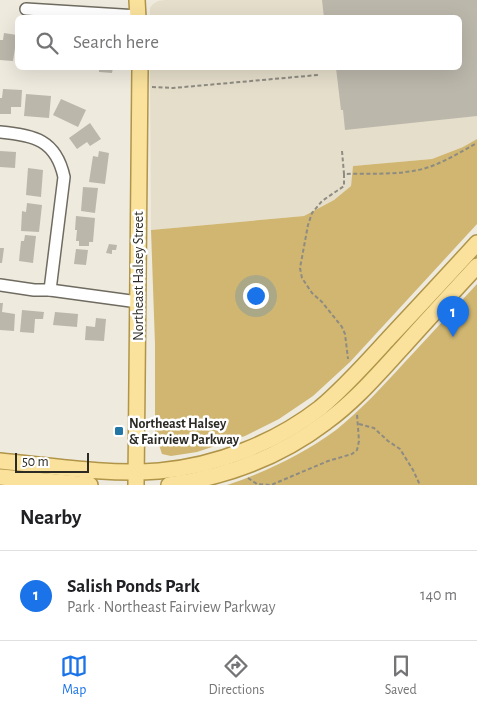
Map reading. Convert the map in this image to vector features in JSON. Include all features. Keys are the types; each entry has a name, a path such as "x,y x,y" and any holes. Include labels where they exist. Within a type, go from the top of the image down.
{"main road":[{"path":"137,0 138,15"},
{"name":"Northeast Halsey Street","path":"136,478 140,70"},
{"path":"0,461 112,471 136,478 164,470 220,460 262,442 310,414 349,381 477,243"},
{"path":"169,485 202,480 241,469 300,440 327,422 352,401 477,266"},
{"path":"0,477 90,485"}],"street":[{"path":"26,9 110,15"},
{"path":"0,132 25,134 37,138 47,144 61,164 64,177 50,290"},
{"path":"0,285 138,302"}],"path":[{"path":"140,87 173,88 318,75"},
{"path":"344,174 405,171 430,167 449,159 477,143"},
{"path":"342,151 344,186 322,201 312,213 300,268 302,278 312,293 322,302 342,327 348,359"},
{"path":"241,469 246,478 257,484 270,485 328,461 352,454 357,450 359,441 357,414"},
{"path":"359,424 374,428 388,441 400,448 420,485"}],"shaded area":[{"path":"477,0 477,139 463,147 432,159 353,166 351,186 334,200 304,216 151,230 150,70 462,70 462,15 150,15 150,8 158,1"},
{"path":"477,139 477,224 350,362 313,396 279,419 245,436 197,452 171,456 162,454 155,433 155,344 151,230 304,216 334,200 351,186 353,166 432,159 463,147"},
{"path":"477,284 477,485 227,485 284,462 336,430 380,389"}],"building":[{"path":"322,0 477,0 477,116 345,130 336,70 462,70 462,15 324,15"},
{"path":"4,33 15,35 13,61 0,60 0,40 3,40"},
{"path":"99,70 113,70 112,73 99,72"},
{"path":"3,89 22,90 21,107 11,107 11,114 0,114 0,98 2,98"},
{"path":"26,94 51,96 49,118 24,116"},
{"path":"61,99 86,110 78,127 53,115"},
{"path":"90,123 101,139 90,146 87,142 77,149 69,138"},
{"path":"0,151 16,152 15,168 0,167"},
{"path":"99,151 109,153 105,184 89,182 93,156 98,157"},
{"path":"28,168 43,170 41,197 26,195"},
{"path":"83,187 98,188 95,213 81,211"},
{"path":"27,203 42,205 39,232 21,231 22,211 26,212"},
{"path":"76,216 95,218 93,242 89,242 89,246 79,246 79,241 76,241"},
{"path":"25,235 36,236 33,263 19,261 21,241 24,241"},
{"path":"109,244 117,245 116,250 112,250 112,254 106,253"},
{"path":"0,248 4,248 2,263 0,263"},
{"path":"76,249 88,250 86,265 74,264"},
{"path":"0,303 3,303 2,312 15,314 14,331 0,330"},
{"path":"22,310 44,312 43,319 35,319 34,333 20,332"},
{"path":"55,312 78,314 77,327 53,325"},
{"path":"96,318 106,319 104,341 85,340 86,326 95,327"}],"place":[{"name":"Salish Ponds Park","path":"453,337"},
{"name":"Northeast Halsey & Fairview Parkway","path":"119,431"}]}
